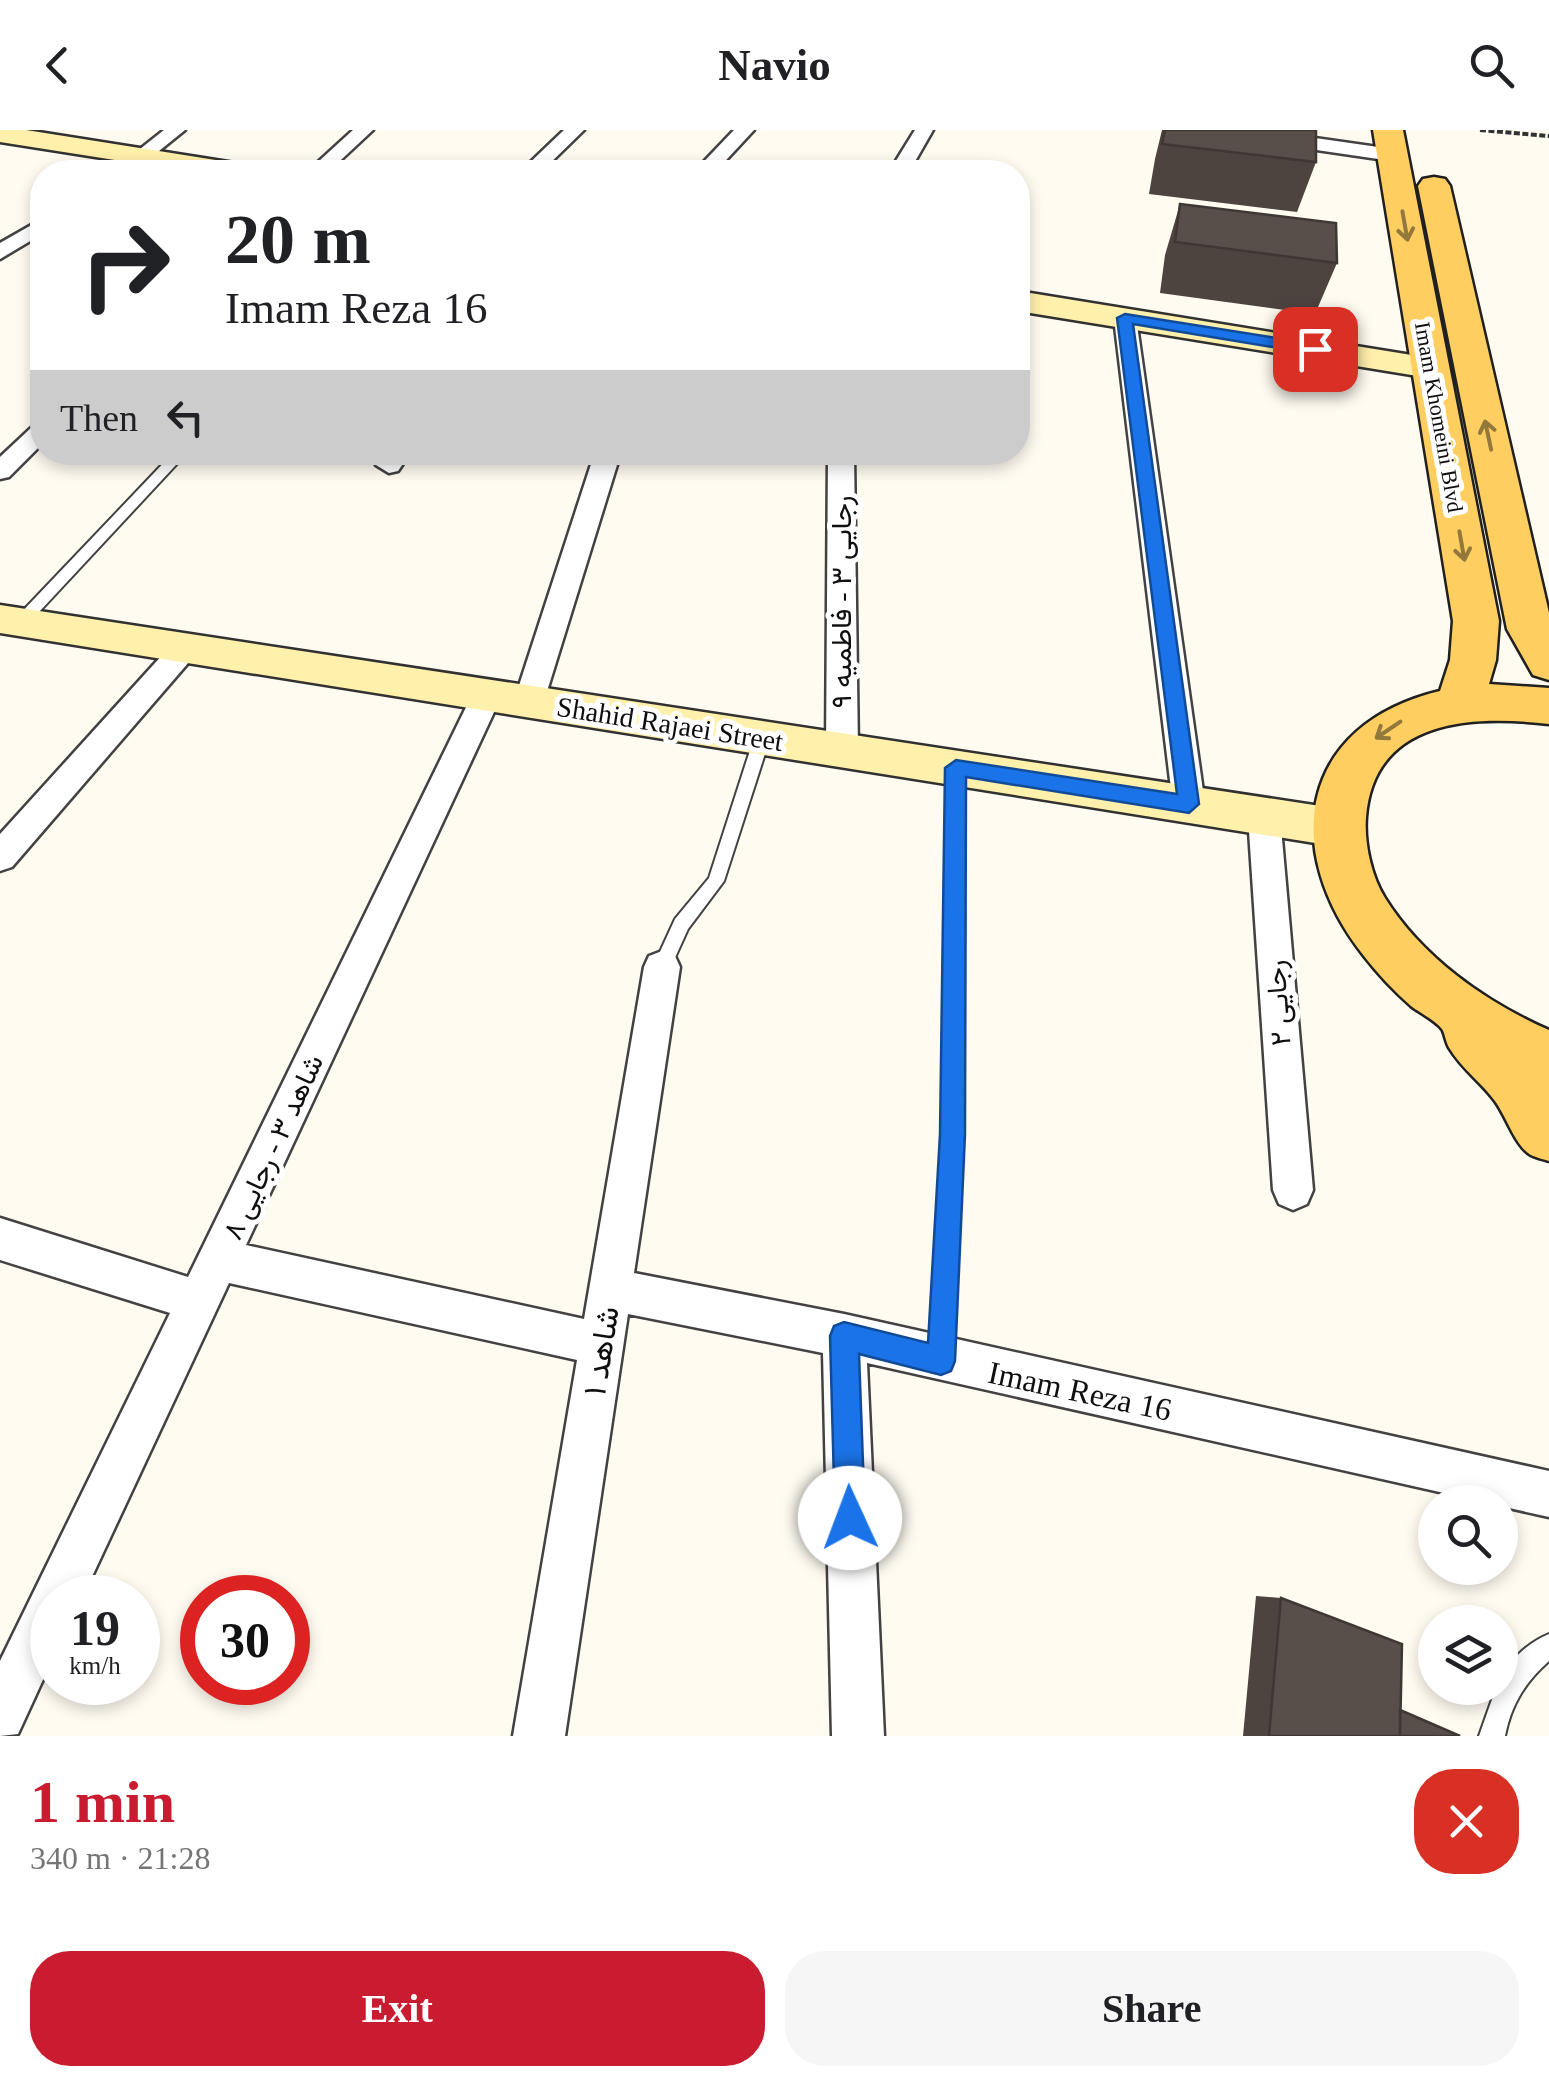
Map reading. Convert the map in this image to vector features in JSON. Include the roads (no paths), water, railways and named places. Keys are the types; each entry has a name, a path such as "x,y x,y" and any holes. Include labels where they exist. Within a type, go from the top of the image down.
{"main road":[{"path":"0,134 111,160"},
{"name":"Imam Khomeini Blvd","path":"1401,138 1430,368 1476,622 1473,660 1460,702"},
{"name":"Imam Khomeini Blvd","path":"1401,138 1530,630 1549,663"},
{"path":"1030,303 1430,368"},
{"name":"Shahid Rajaei Street","path":"11,621 1340,828"},
{"path":"1549,706 1521,701 1460,702 1409,716 1370,742 1345,778 1340,828 1349,881 1383,940 1516,1081 1549,1132"},
{"path":"1438,996 1508,1042 1549,1058"}],"street":[{"path":"138,160 176,130"},
{"path":"331,160 364,130"},
{"path":"543,160 575,130"},
{"path":"715,160 744,130"},
{"path":"906,160 924,130"},
{"path":"1220,130 1401,138"},
{"path":"0,253 30,233"},
{"path":"1125,318 1189,804"},
{"path":"0,470 30,441"},
{"name":"شاهد ۳ - رجایی ۸","path":"68,1575 219,1260 508,698 603,465"},
{"name":"رجایی ۳ - فاطمیه ۹","path":"841,465 842,751"},
{"path":"0,858 185,648"},
{"name":"رجایی ۲","path":"1264,816 1293,1190"},
{"name":"شاهد ۱","path":"540,1736 662,966"},
{"path":"0,1239 199,1302"},
{"path":"219,1260 602,1344"},
{"name":"Imam Reza 16","path":"610,1289 844,1336 941,1361 1549,1494"},
{"path":"844,1336 858,1736"},
{"path":"0,1716 30,1653"}],"lane":[{"path":"11,621 169,465"},
{"path":"662,966 681,924 716,881 762,738"},
{"path":"941,1361 952,1134 956,768"},
{"path":"1492,1736 1495,1715 1524,1664 1549,1646"}]}
